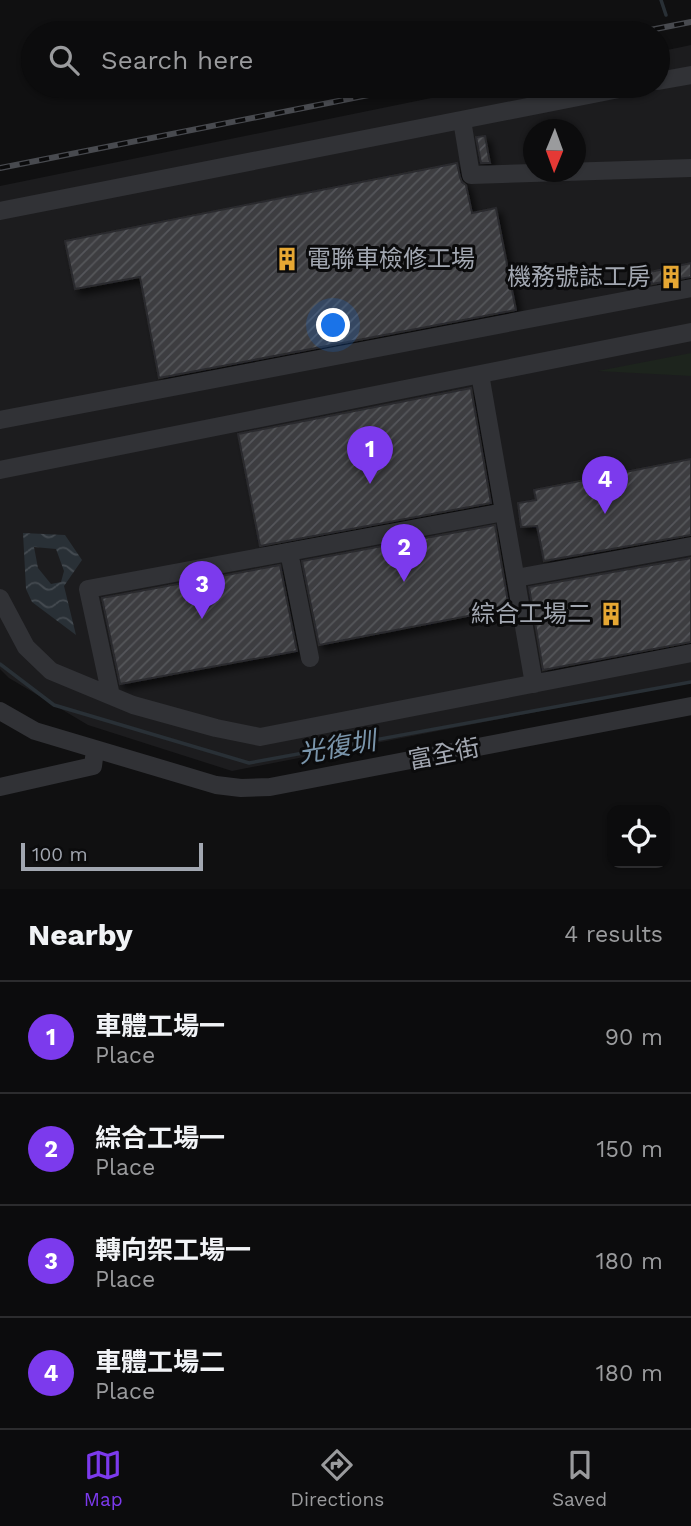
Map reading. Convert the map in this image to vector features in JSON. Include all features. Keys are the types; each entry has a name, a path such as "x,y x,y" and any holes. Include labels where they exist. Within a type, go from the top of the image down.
{"street":[{"path":"670,79 691,75"},
{"path":"0,211 573,98"},
{"path":"462,120 471,175 691,168"},
{"path":"0,420 691,288"},
{"path":"0,470 691,332"},
{"path":"481,374 534,684"},
{"path":"111,696 88,589 504,512"},
{"path":"516,578 691,546"},
{"path":"289,552 310,658"},
{"path":"0,598 26,647 51,671 133,705 260,737 691,653"},
{"name":"富全街","path":"0,710 35,731 216,785 241,789 270,787 691,706"},
{"path":"0,787 93,766 95,750"}],"shaded area":[{"path":"691,45 691,682 232,771 88,725 9,678 0,669 0,186 431,98 670,98 670,49"},
{"path":"691,353 691,376 598,371"}],"water":[{"path":"23,533 65,535 82,560 64,586 76,635 32,602 26,589","holes":["34,547 56,549 64,571 61,582 51,584 38,568"]}],"building":[{"path":"485,136 490,163 481,163 476,137"},
{"name":"電聯車檢修工場","path":"457,163 462,182 466,185 472,213 496,208 516,310 159,378 140,277 75,289 65,241"},
{"name":"機務號誌工房","path":"691,263 691,277 652,284 650,272"},
{"path":"471,388 491,503 260,546 238,434"},
{"path":"691,459 691,535 544,561 537,526 521,527 518,503 536,500 534,490"},
{"path":"495,525 509,608 319,645 302,561"},
{"name":"綜合工場二","path":"691,558 691,642 543,670 529,587"},
{"path":"280,565 297,651 120,684 102,598"}],"waterway":[{"name":"光復圳","path":"661,0 666,15"},
{"name":"光復圳","path":"0,664 54,705 249,763 691,682"}],"railway":[{"path":"670,26 691,22"},
{"path":"0,168 353,98"}],"place":[{"name":"電聯車檢修工場","path":"287,259"},
{"name":"機務號誌工房","path":"671,277"},
{"name":"車體工場一","path":"370,484"},
{"name":"車體工場二","path":"605,514"},
{"name":"綜合工場一","path":"404,582"},
{"name":"綜合工場二","path":"611,614"},
{"name":"轉向架工場一","path":"202,619"}]}
